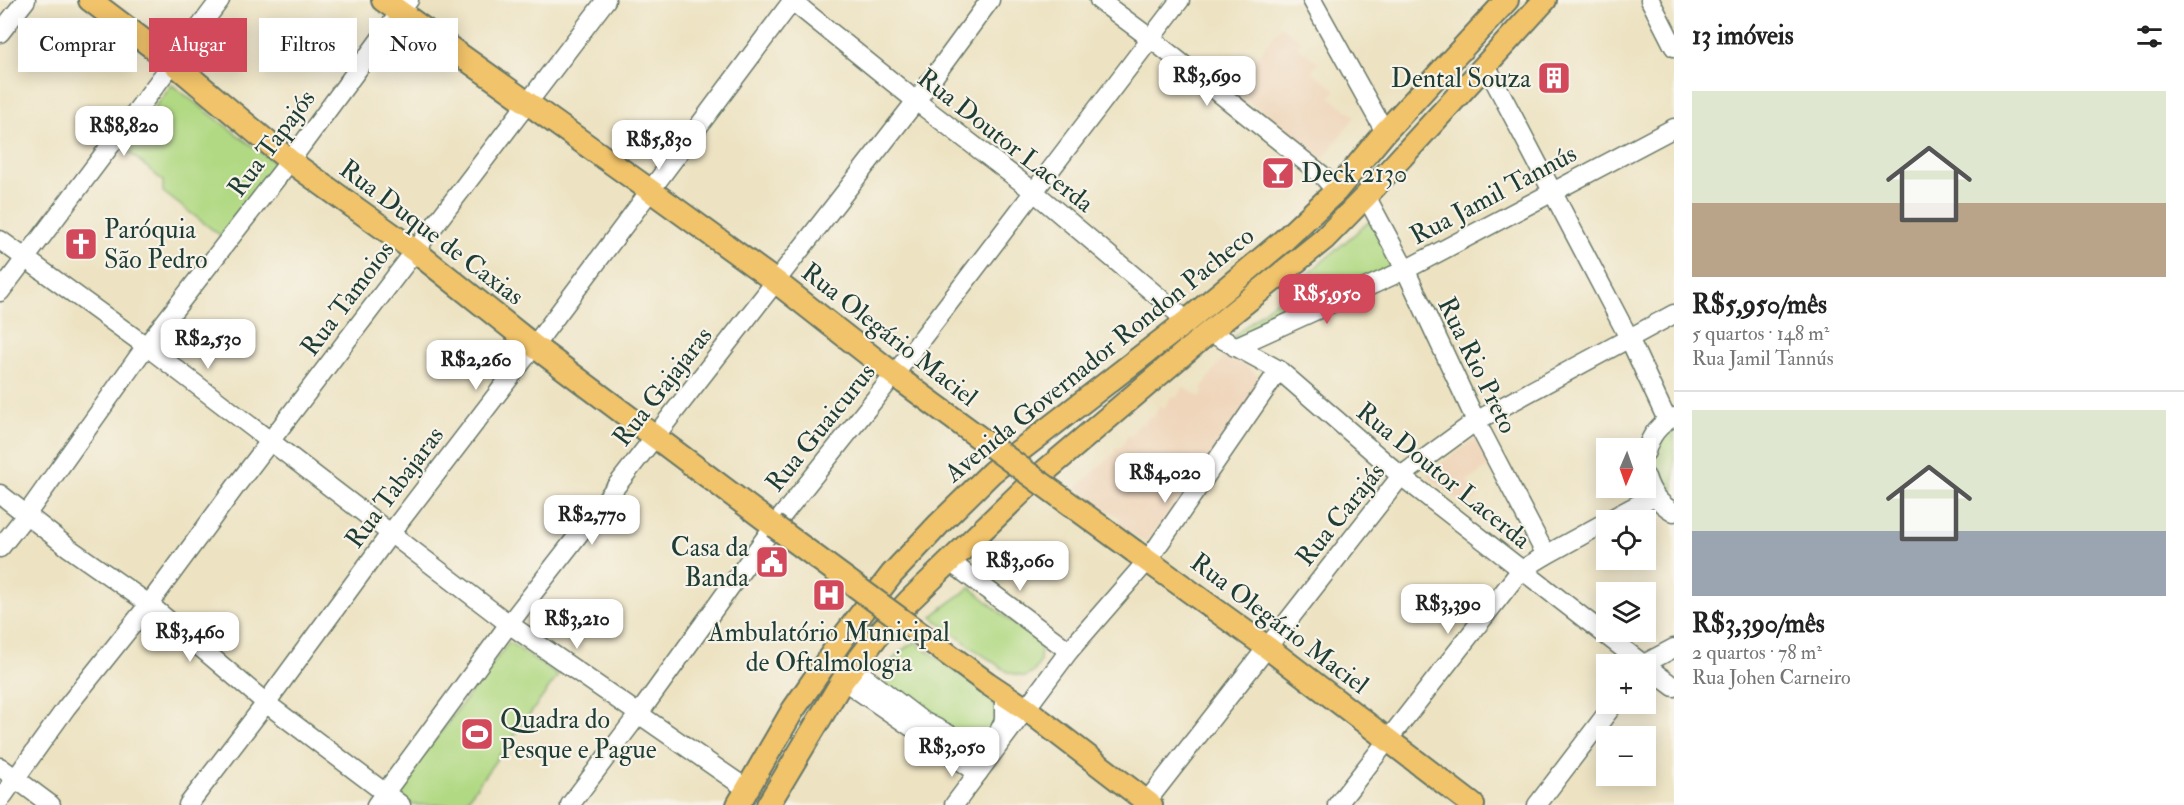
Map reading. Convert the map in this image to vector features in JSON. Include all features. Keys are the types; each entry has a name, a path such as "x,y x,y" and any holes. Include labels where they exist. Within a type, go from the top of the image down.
{"main road":[{"name":"Rua Duque de Caxias","path":"90,0 149,45"},
{"name":"Avenida Governador Rondon Pacheco","path":"742,797 793,710 892,574 992,472 1187,321 1284,240 1336,191 1385,132 1507,0"},
{"name":"Avenida Governador Rondon Pacheco","path":"768,805 848,674 881,631 949,561 1031,483 1209,332 1324,239 1545,0"},
{"name":"Rua Olegário Maciel","path":"397,4 528,103 775,281 900,379 1268,648 1473,805"},
{"name":"Rua Duque de Caxias","path":"184,72 290,161 415,251 655,438 1026,709"},
{"path":"1026,709 1147,804"}],"street":[{"path":"0,33 26,0"},
{"path":"206,18 220,0"},
{"name":"Rua Tamoios","path":"0,800 74,699 149,604 606,0"},
{"name":"Rua Doutor Lacerda","path":"792,0 916,101 1033,191 1187,321"},
{"name":"Rua Tabajaras","path":"188,805 792,0"},
{"name":"Rua Gajajaras","path":"381,799 509,624 916,101 990,0"},
{"path":"1099,0 1322,175 1336,191"},
{"name":"Rua Guaicurus","path":"570,805 774,526 900,379 1033,191 1180,0"},
{"path":"1312,0 1385,132"},
{"path":"1650,0 1674,47"},
{"name":"Rua Tapajós","path":"0,548 146,346 290,161 397,4"},
{"path":"1486,65 1671,419 1651,438"},
{"path":"0,292 165,72"},
{"name":"Rua Jamil Tannús","path":"1235,347 1405,270 1674,128"},
{"name":"Rua Rio Preto","path":"1366,196 1405,270 1476,421 1546,555"},
{"path":"0,240 271,440 509,624 638,715 742,797"},
{"name":"Rua Carajás","path":"1147,804 1401,476 1476,421 1674,314"},
{"name":"Rua Doutor Lacerda","path":"1209,332 1279,370 1401,476 1520,571 1629,654"},
{"path":"954,805 1279,370"},
{"path":"0,494 149,604 381,799 400,805"},
{"path":"1628,510 1650,498"},
{"path":"1656,498 1674,512"},
{"path":"1337,805 1520,571 1596,528"},
{"path":"949,561 1069,651"},
{"path":"1656,658 1674,648"},
{"path":"848,674 921,720 972,746 995,739 1004,721 995,688"},
{"path":"848,674 978,773"},
{"name":"Rua Doutor Lacerda","path":"1656,674 1674,687"},
{"path":"1537,805 1606,714"},
{"path":"0,767 51,805"}],"shaded area":[{"path":"1281,26 1301,41 1297,47 1318,63 1312,71 1336,90 1330,97 1355,116 1323,158 1233,90"},
{"path":"1228,350 1265,382 1146,543 1116,523 1120,518 1077,488 1115,453 1114,449 1122,446 1128,435 1131,437 1140,423 1144,425 1149,416 1154,418 1159,406 1164,409 1171,396 1176,398 1183,387 1200,397 1204,392 1201,389"},
{"path":"1479,436 1494,463 1467,481 1478,498 1465,505 1426,475"}],"green space":[{"path":"172,85 276,164 221,236 163,192 163,181 123,147"},
{"path":"1376,216 1405,269 1226,343"},
{"path":"1674,419 1674,510 1656,484 1656,445"},
{"path":"970,587 1021,630 1034,637 1041,648 1040,662 1033,673 1025,677 1008,672 932,617"},
{"name":"Quadra do Pesque e Pague","path":"509,642 558,676 463,805 413,805 395,792"},
{"path":"915,642 989,695 996,710 995,725 988,737 973,743 949,733 887,687 888,671 893,660 902,650"}],"place":[{"name":"Dental Souza","path":"1554,78"},
{"name":"Deck 2130","path":"1278,173"},
{"name":"Paróquia São Pedro","path":"81,244"},
{"name":"Casa da Banda","path":"772,562"},
{"name":"Ambulatório Municipal de Oftalmologia","path":"829,595"},
{"name":"Quadra do Pesque e Pague","path":"477,734"}]}
